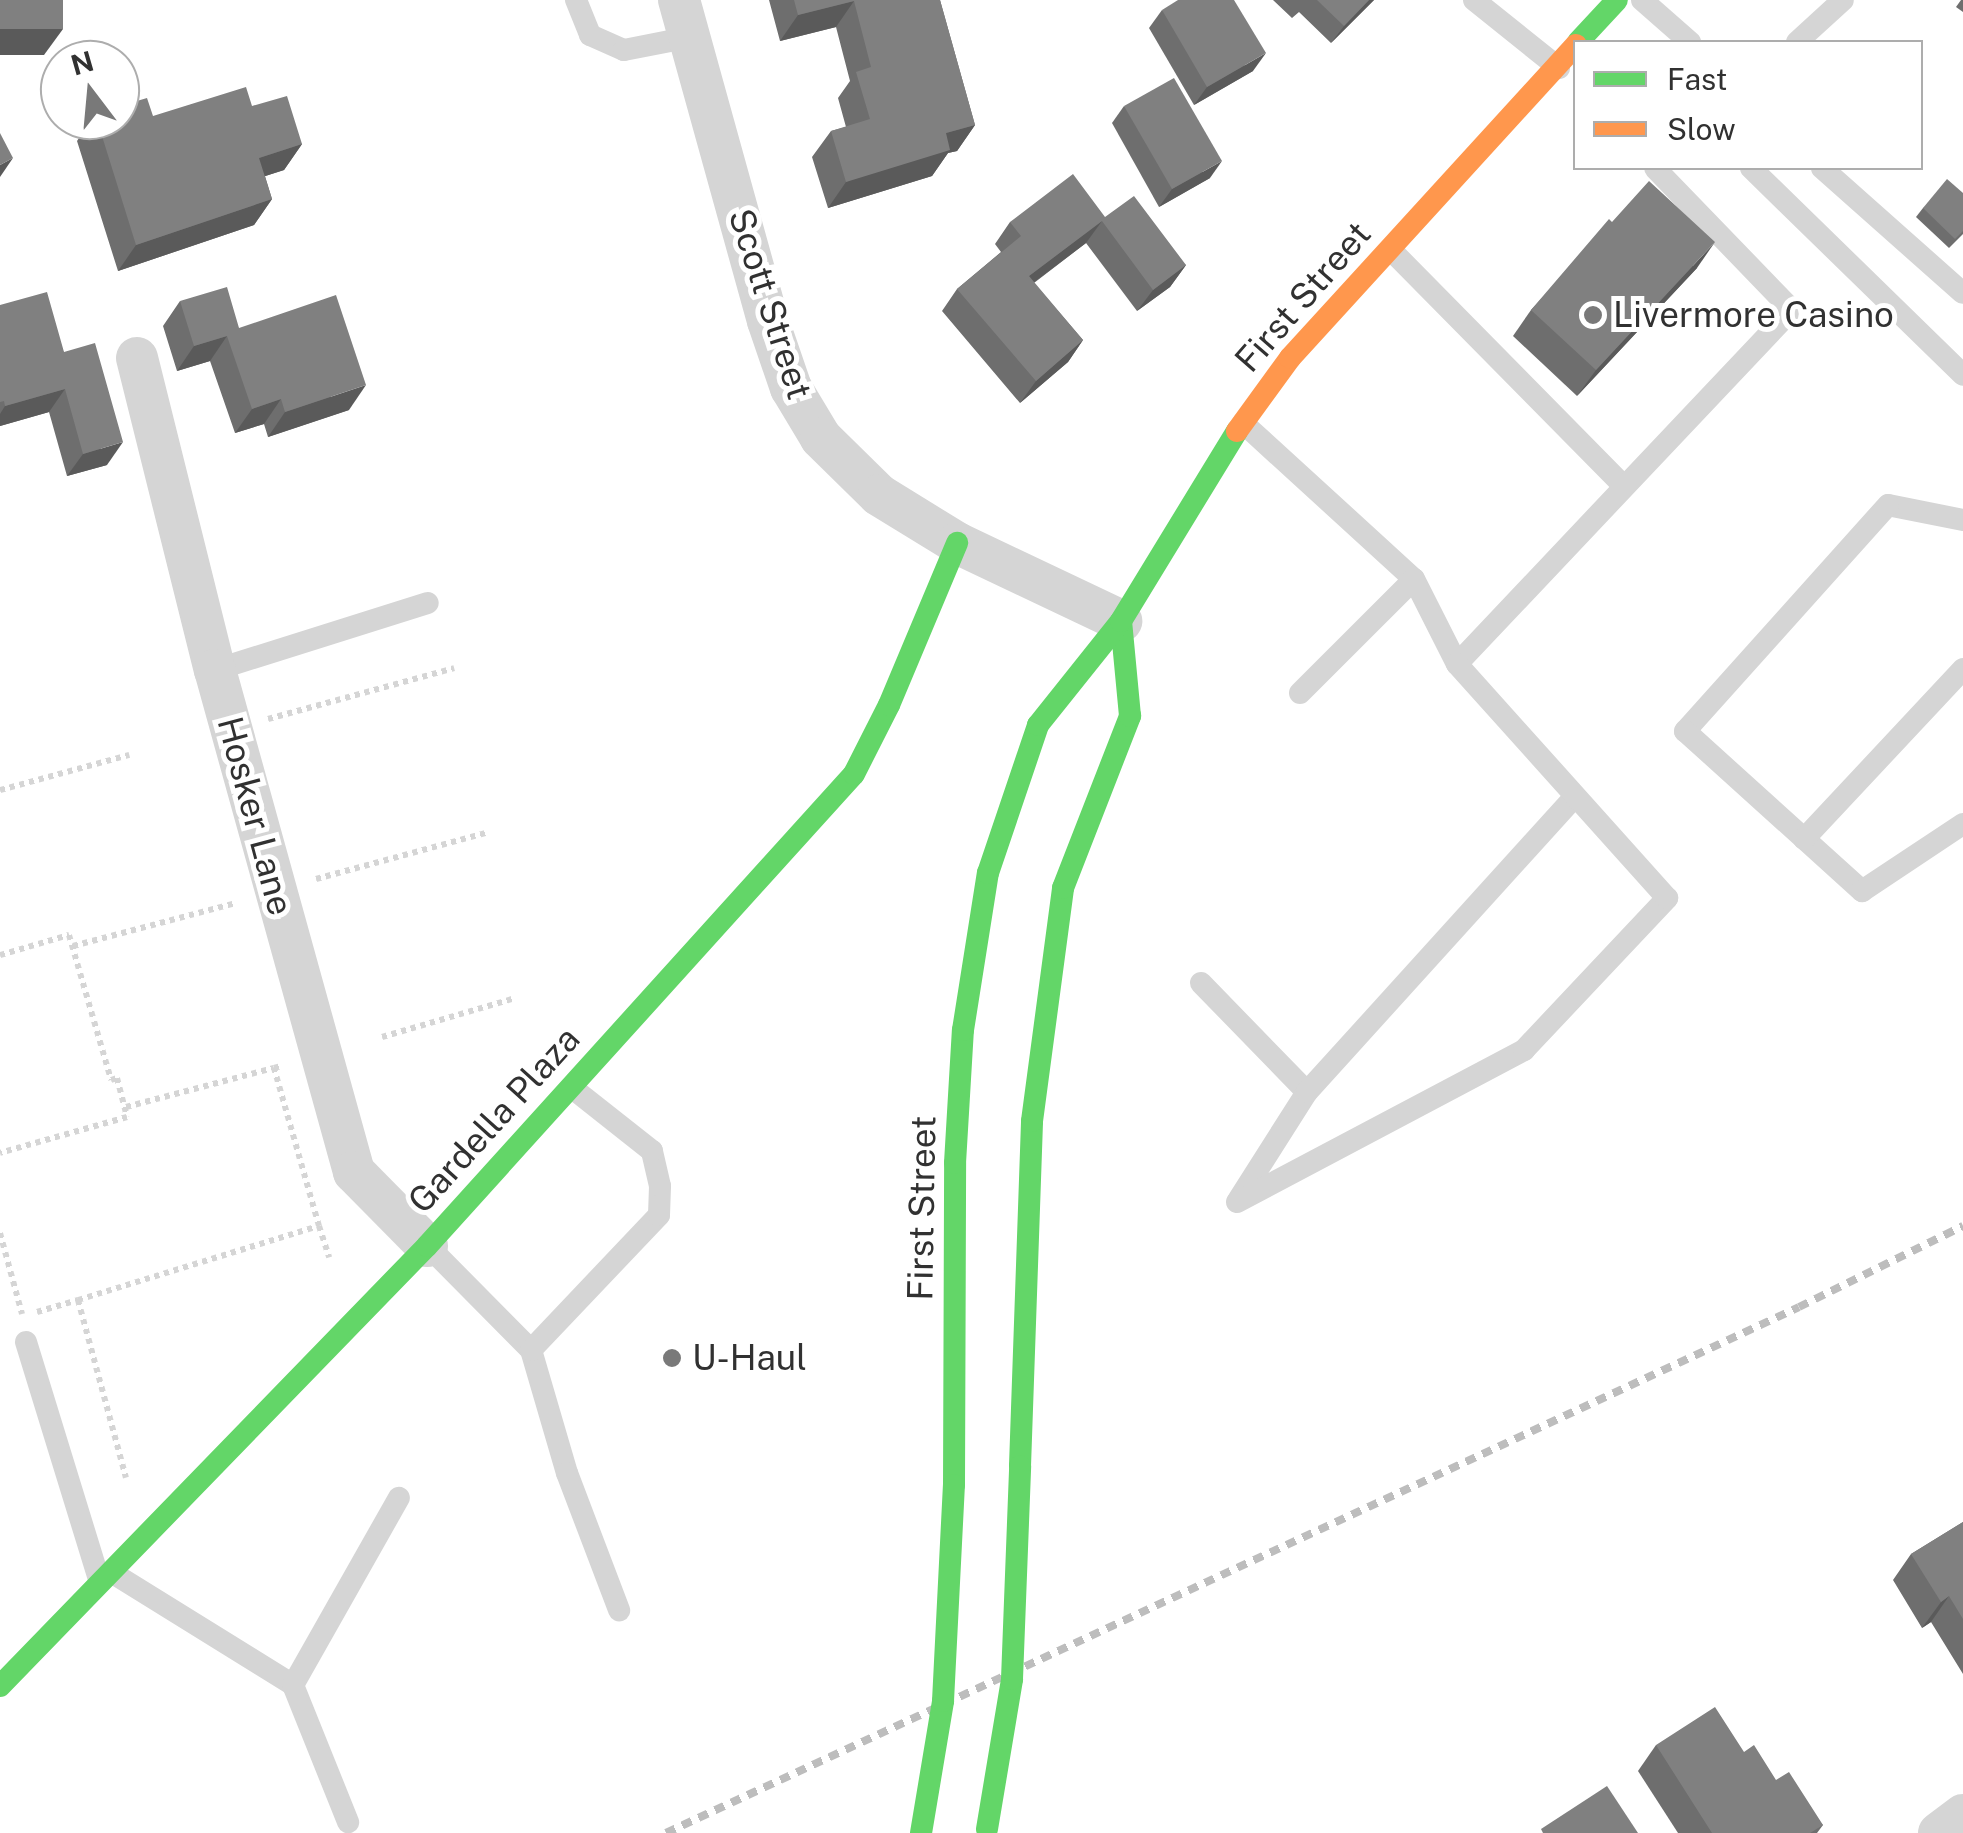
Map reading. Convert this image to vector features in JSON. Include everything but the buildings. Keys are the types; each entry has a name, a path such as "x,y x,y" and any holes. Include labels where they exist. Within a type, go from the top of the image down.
{"main road":[{"name":"First Street","path":"1583,40 1605,25 1617,0"},
{"name":"First Street","path":"921,1833 943,1701 954,1485 955,1163 962,1030 988,873 1038,725 1121,621 1212,466 1290,358 1573,48"},
{"name":"Gardella Plaza","path":"0,1686 427,1246 854,774 889,705 957,543"},
{"path":"986,1831 1012,1679 1022,1293 1032,1120 1063,888 1130,716 1121,621"}],"street":[{"name":"Scott Street","path":"684,18 791,388 821,438 880,495 957,543 1121,621"},
{"name":"Hosker Lane","path":"137,358 215,670 354,1172 427,1246"},
{"path":"1939,1833 1963,1815"}],"lane":[{"path":"576,0 590,35 624,50 684,18"},
{"path":"1474,0 1573,82"},
{"path":"1642,0 1688,40"},
{"path":"1799,40 1843,0"},
{"path":"1457,664 1792,310 1657,170"},
{"path":"1753,170 1963,375"},
{"path":"1824,170 1963,293"},
{"path":"1390,249 1624,486"},
{"path":"1243,423 1414,578 1457,664 1667,898 1524,1050 1237,1202 1306,1092 1575,796"},
{"path":"1963,519 1888,505 1685,731 1862,891 1963,824"},
{"path":"1300,693 1414,578"},
{"path":"215,670 428,603"},
{"path":"1804,839 1963,669"},
{"path":"1202,983 1306,1092"},
{"path":"532,1350 659,1215 660,1186 652,1151 571,1087"},
{"path":"427,1246 532,1350 567,1473 619,1610"},
{"path":"26,1342 105,1578 293,1685 348,1822"},
{"path":"293,1685 399,1498"}],"path":[{"path":"262,721 454,668"},
{"path":"0,790 129,756"},
{"path":"306,882 489,832"},
{"path":"72,946 247,900"},
{"path":"0,954 69,935 111,1080 117,1078 127,1117 0,1154"},
{"path":"382,1037 515,998"},
{"path":"125,1108 294,1061"},
{"path":"274,1068 329,1257"},
{"path":"0,1233 22,1316 319,1226"},
{"path":"78,1300 126,1478"}],"railway":[{"path":"666,1833 1799,1307 1963,1226"}],"traffic: fast":[{"path":"1580,40 1617,0"},
{"path":"954,1485 955,1163 963,1030 988,873 1038,725 1121,621 1237,431"},
{"path":"0,1686 427,1246 854,774 889,705 957,543"},
{"path":"1020,1466 1032,1121 1063,888 1130,716 1121,621"},
{"path":"987,1829 1012,1679 1020,1466"},
{"path":"921,1833 943,1701 954,1485"}],"traffic: slow":[{"path":"1237,431 1290,358 1573,48"}],"place":[{"name":"Livermore Casino","path":"1593,315"},
{"name":"U-Haul","path":"672,1358"}]}
